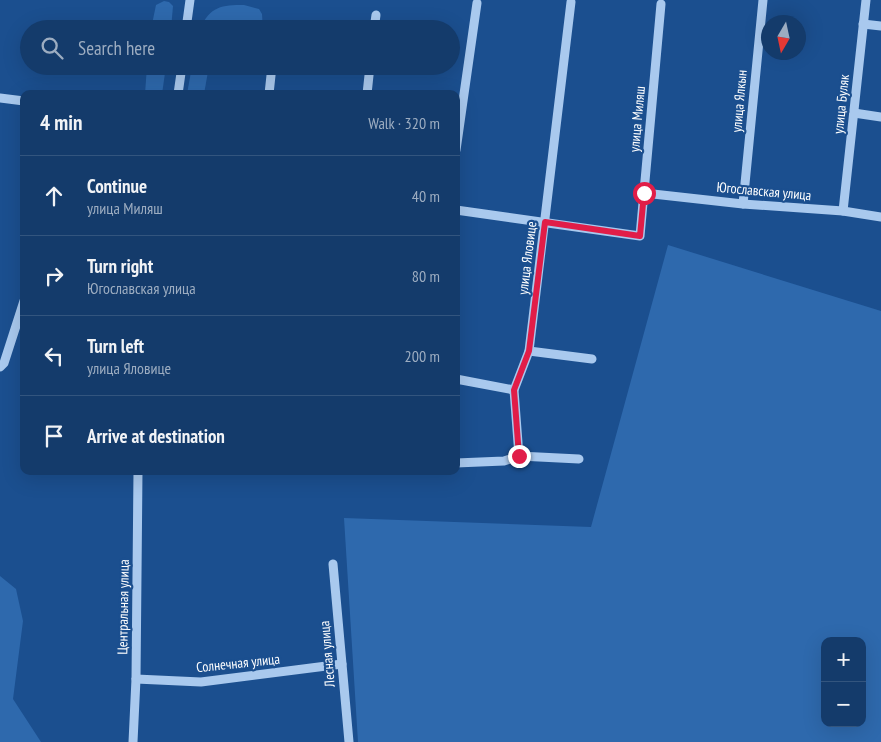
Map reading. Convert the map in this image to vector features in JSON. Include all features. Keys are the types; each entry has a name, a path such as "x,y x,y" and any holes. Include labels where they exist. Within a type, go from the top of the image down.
{"street":[{"path":"187,20 190,0"},
{"name":"улица Ялкын","path":"744,204 763,0"},
{"name":"улица Буляк","path":"843,211 866,0"},
{"name":"улица Яловице","path":"519,456 514,390 529,351 571,2"},
{"path":"460,122 477,3"},
{"name":"улица Миляш","path":"545,222 640,236 661,4"},
{"path":"375,20 376,15"},
{"path":"863,24 881,26"},
{"path":"179,90 181,75"},
{"path":"269,90 271,75"},
{"path":"367,90 369,75"},
{"path":"0,98 20,100"},
{"path":"854,113 881,117"},
{"name":"Югославская улица","path":"644,193 744,204 843,211 881,217"},
{"path":"460,211 545,222"},
{"path":"0,368 4,363 20,313"},
{"path":"529,351 592,359"},
{"path":"460,380 514,390"},
{"path":"460,462 504,461 519,456 580,459"},
{"name":"Центральная улица","path":"133,742 136,679 138,475"},
{"name":"Лесная улица","path":"332,564 349,742"},
{"name":"Солнечная улица","path":"136,679 201,682 342,664"}],"shaded area":[{"path":"164,1 169,2 173,6 172,20 153,20 156,5"},
{"path":"244,5 259,9 262,20 205,20 218,8"},
{"path":"146,75 165,75 163,90 145,90"},
{"path":"190,75 207,75 205,90 188,90"},
{"path":"668,245 881,311 881,742 358,742 344,518 591,527"},
{"path":"0,576 16,589 23,621 13,699 41,742 0,742"}],"route":[{"path":"519,456 514,390 529,351 545,222 640,236 644,193"}]}
